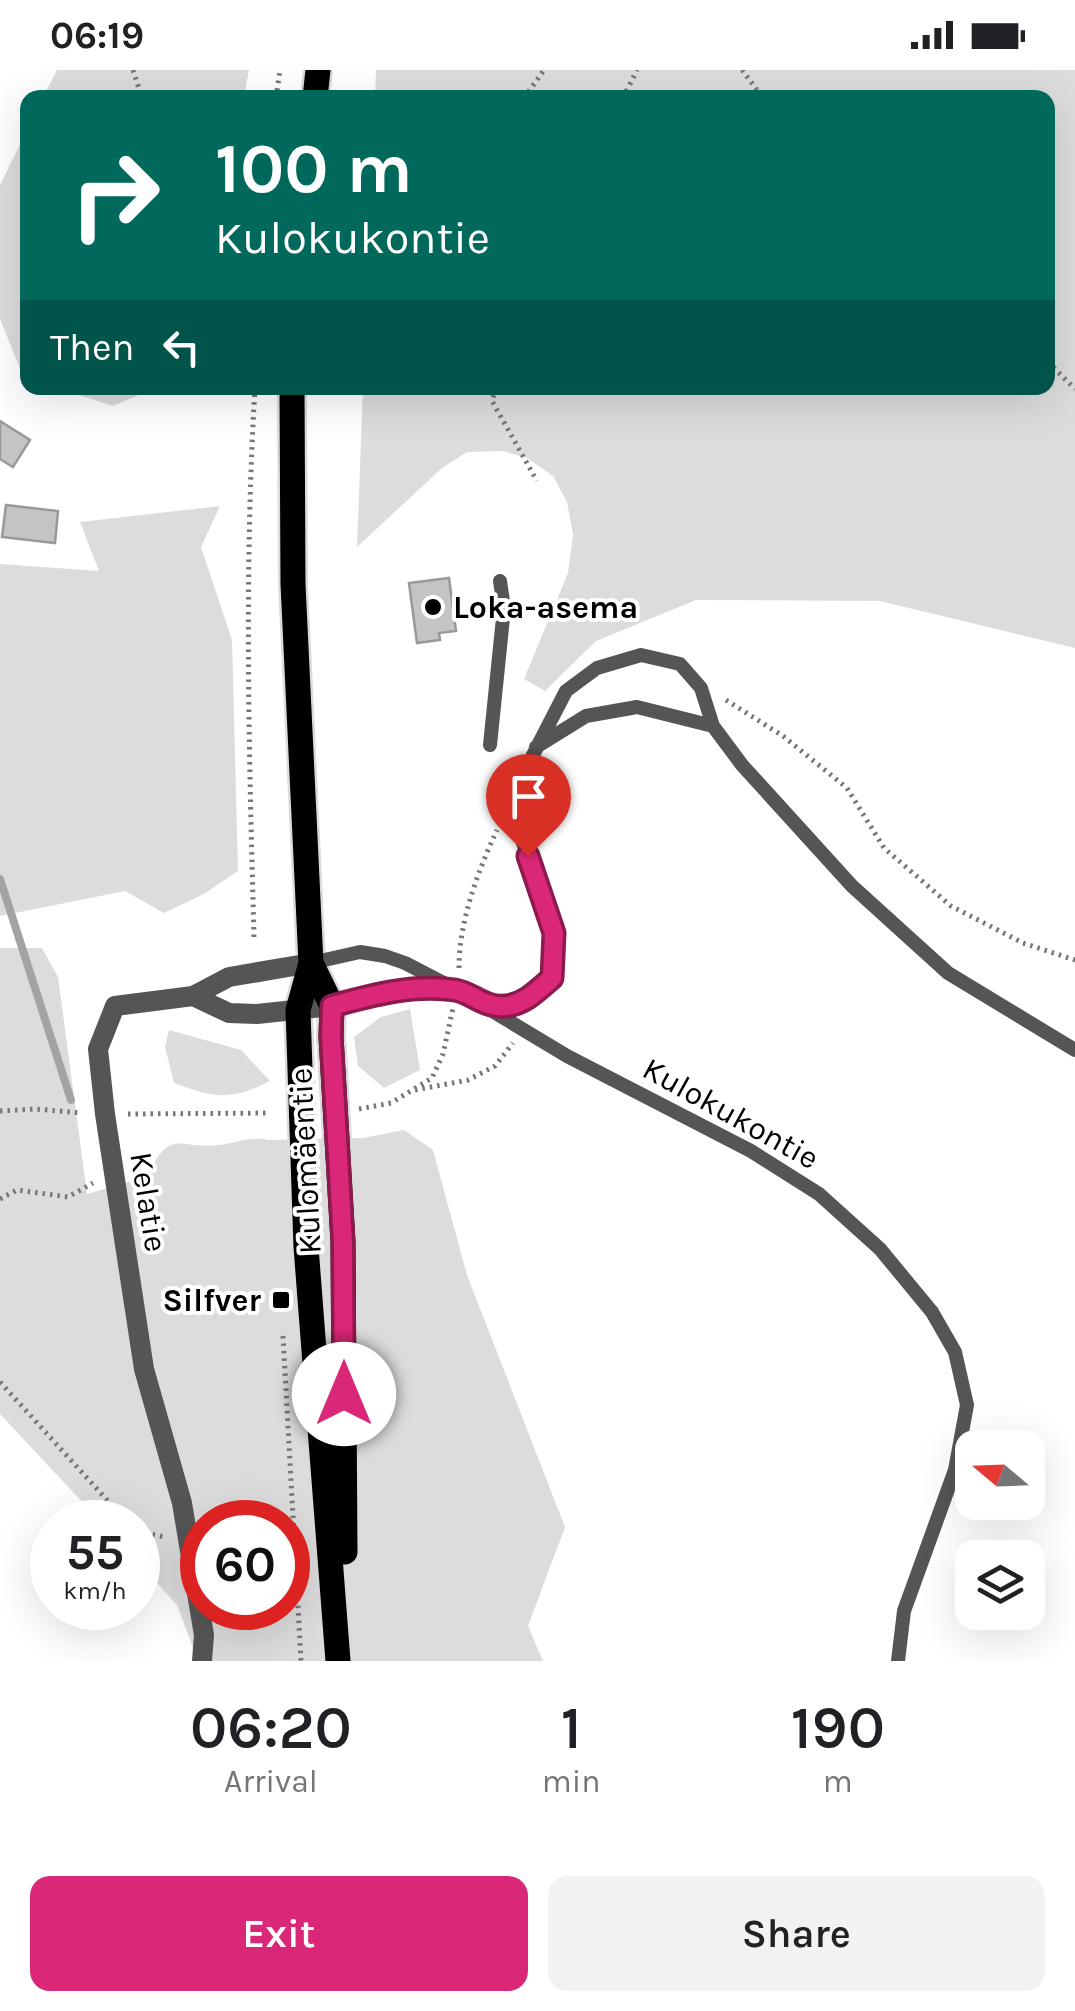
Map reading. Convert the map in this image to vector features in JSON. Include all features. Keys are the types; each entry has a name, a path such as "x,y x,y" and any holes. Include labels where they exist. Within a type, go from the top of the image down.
{"main road":[{"name":"Kulomäentie","path":"292,395 294,584 310,963 298,1010 306,1247 341,1661"},
{"name":"Kulomäentie","path":"310,963 332,1006 343,1242 341,1661"}],"street":[{"name":"Kelatie","path":"202,1661 204,1635 182,1503 144,1369 98,1049 116,1006 194,996 228,977 310,963"},
{"name":"Kelatie","path":"194,996 229,1014 332,1006"}],"lane":[{"path":"490,746 504,608 500,580"},
{"path":"481,1004 506,1006 528,999 552,978 554,933 518,828 516,788 566,692 597,668 640,654 680,664 701,688 714,726 742,766 852,886 948,972 1075,1050"},
{"path":"536,748 586,716 637,707 714,726"},
{"name":"Kulokukontie","path":"310,963 360,952 406,963 459,990 567,1056 751,1151 819,1194 880,1249 932,1312 955,1352 967,1405 955,1470 904,1612 898,1661"},
{"path":"332,1006 404,989 459,990"}],"path":[{"path":"1055,369 1075,389"},
{"path":"254,395 250,812 254,937"},
{"path":"494,395 492,401 537,482"},
{"path":"701,688 784,736 847,788 884,848 951,906 1023,944 1075,960"},
{"path":"352,1110 392,1103 432,1078 459,990 459,948 470,904 489,846 516,788"},
{"path":"412,1090 468,1080 495,1066 524,1029"},
{"path":"0,1111 270,1114"},
{"path":"0,1198 18,1190 68,1197 113,1171"},
{"path":"283,1336 301,1661"},
{"path":"0,1382 107,1500"}],"shaded area":[{"path":"57,70 249,70 245,90 47,90"},
{"path":"376,70 1075,70 1075,648 880,601 696,600 596,641 545,691 524,679 568,573 573,535 567,502 553,476 527,458 503,451 467,452 442,468 357,547 363,395 1055,395 1055,90 375,90"},
{"path":"20,144 20,369 0,319 0,185"},
{"path":"79,395 139,395 113,406"},
{"path":"220,506 201,547 232,640 238,871 204,894 164,913 125,891 0,916 0,564 99,571 80,522"},
{"path":"0,948 42,948 58,977 87,1194 146,1177 163,1151 176,1144 363,1138 404,1130 433,1150 467,1275 565,1527 528,1626 543,1661 198,1661 186,1630 310,1630 310,1500 180,1500 180,1613 160,1586 160,1500 80,1500 0,1414"},
{"path":"410,1009 420,1070 384,1088 358,1066 354,1037 381,1017"},
{"path":"169,1030 241,1050 270,1081 244,1092 222,1095 174,1083 165,1047"}],"building":[{"path":"0,421 30,440 13,467 0,459"},
{"path":"6,505 58,511 55,543 2,537"},
{"name":"Loka-asema","path":"449,578 456,631 439,633 440,640 417,643 409,583"}],"waterway":[{"path":"0,879 71,1100"}],"place":[{"name":"Loka-asema","path":"433,607"},
{"name":"Silfver","path":"281,1300"}],"route":[{"path":"344,1394 343,1242 332,1006 404,989 459,990 481,1004 506,1006 528,999 552,978 554,933 528,856"}]}
